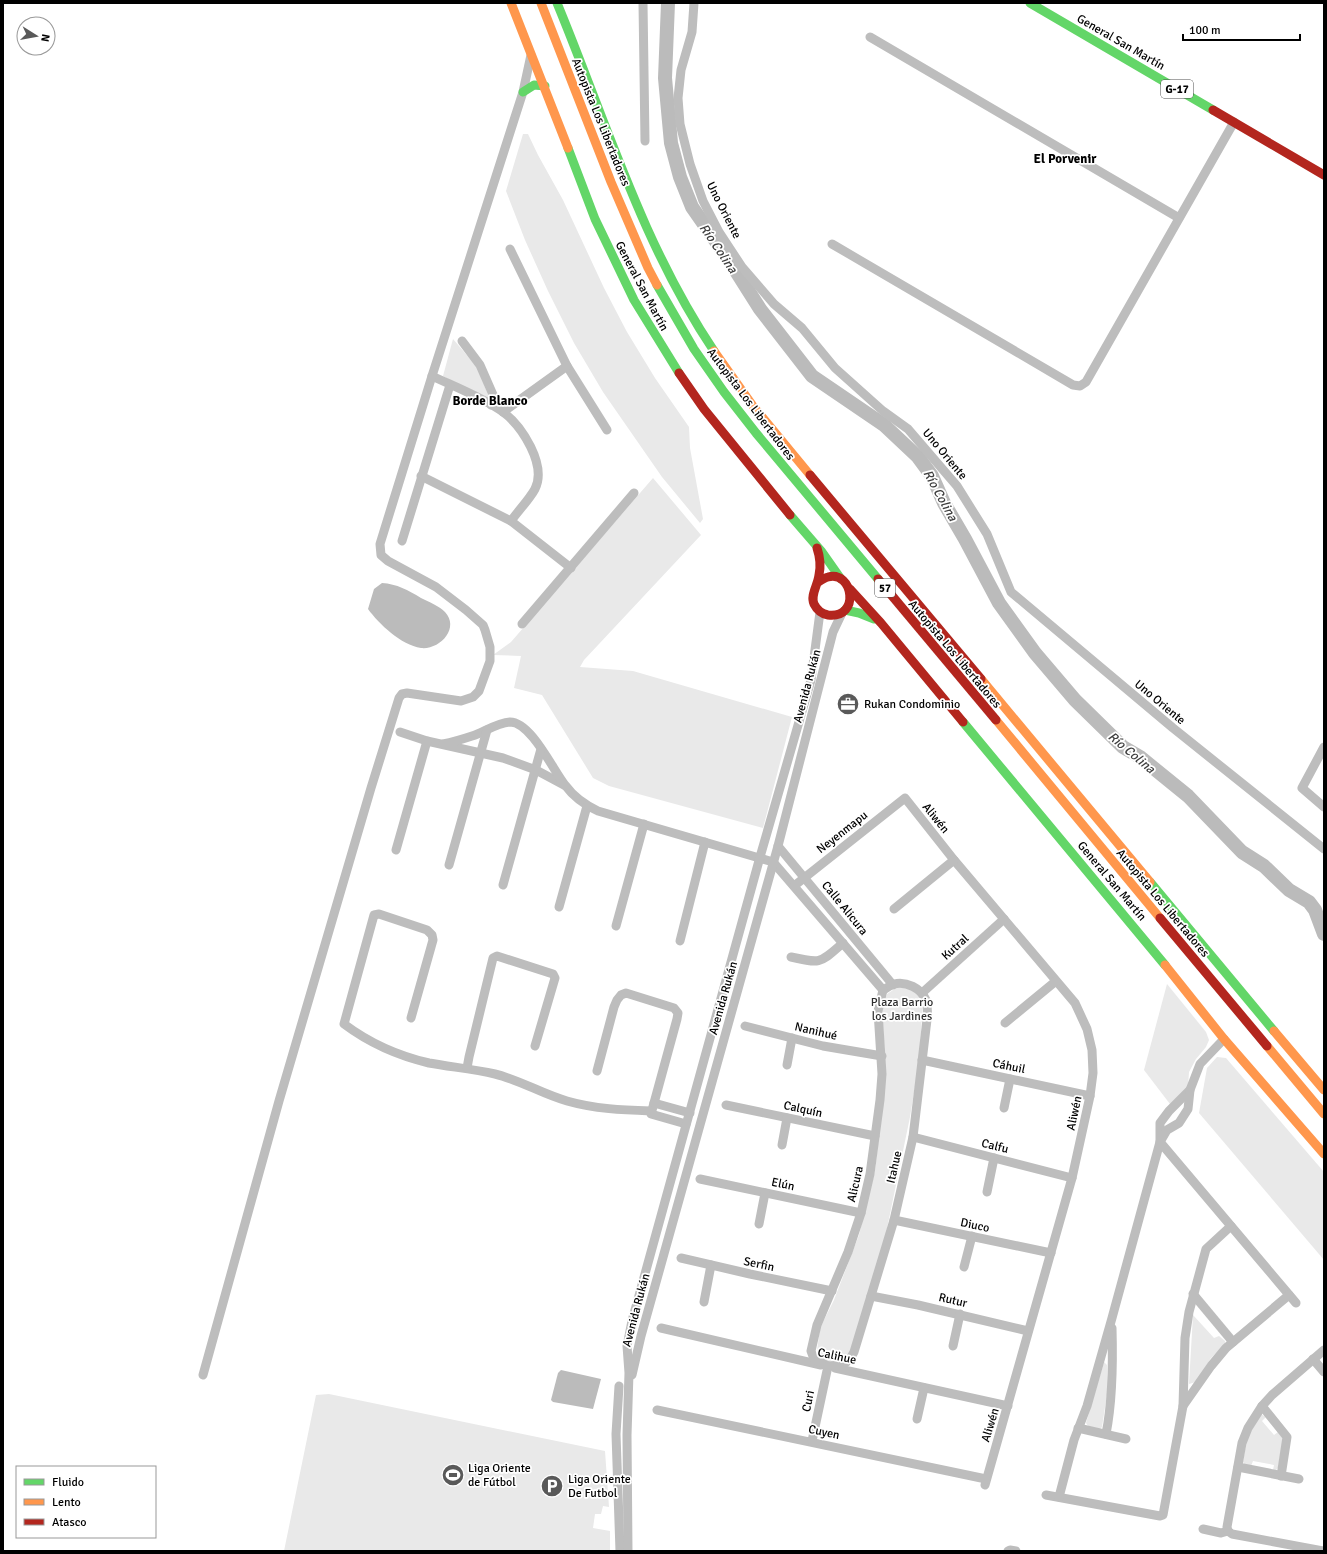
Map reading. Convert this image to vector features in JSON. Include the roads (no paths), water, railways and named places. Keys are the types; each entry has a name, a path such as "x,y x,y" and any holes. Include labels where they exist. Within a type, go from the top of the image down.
{"main road":[{"name":"General San Martín","path":"512,3 595,220 620,274 647,323 681,377 709,415 732,445 826,557 841,579"},
{"name":"Autopista Los Libertadores","path":"540,3 611,182 648,268 680,326 713,376 756,433 1324,1114"},
{"name":"Autopista Los Libertadores","path":"557,3 648,232 685,305 723,364 769,426 1324,1090"},
{"name":"General San Martín","path":"1030,3 1324,175"},
{"path":"523,92 534,85 545,86"},
{"name":"General San Martín","path":"815,545 820,561 817,583"},
{"path":"831,577 841,579 848,585 850,590 850,603 843,612 833,616 820,612 812,598 817,583 831,577"},
{"name":"General San Martín","path":"850,590 881,623 1140,933 1224,1039 1324,1154"},
{"name":"General San Martín","path":"843,612 866,615 881,623"}],"street":[{"path":"642,3 645,141"},
{"name":"Uno Oriente","path":"694,3 692,32 681,70 678,98 680,124 690,164 703,201 719,232 742,267 774,304 802,328 835,368 882,411 908,429 957,486 987,534 1011,592 1173,728 1324,849"},
{"path":"870,37 1179,218"},
{"path":"203,1375 281,1094 399,698 402,694 407,693 461,701 469,699 479,691 490,661 491,654 489,640 483,625 436,587 388,562 381,555 380,544 523,92 532,53"},
{"path":"832,244 1073,385 1083,385 1234,122"},
{"path":"510,249 567,366 607,430"},
{"path":"462,341 480,365 494,397 492,405"},
{"path":"503,412 567,366"},
{"path":"432,376 492,405 503,412 518,426 535,456 539,473 535,489 511,521"},
{"path":"402,541 450,384"},
{"path":"421,476 511,521 571,568"},
{"path":"522,624 634,493"},
{"name":"Avenida Rukán","path":"628,1551 627,1435 630,1373 627,1346 686,1124 811,680 820,612"},
{"name":"Avenida Rukán","path":"629,1391 640,1336 778,846 833,632 843,612"},
{"path":"443,744 487,730 503,723 513,722 518,724 530,735 565,786"},
{"path":"449,865 487,730"},
{"path":"400,732 427,741 503,758 536,770 565,786 587,806 598,811 773,862"},
{"path":"794,740 805,742"},
{"path":"396,850 427,741"},
{"path":"1324,747 1302,788 1324,807"},
{"path":"503,884 541,749"},
{"name":"Aliwén","path":"905,798 954,860 1075,1003 1087,1029 1093,1062 1090,1096 1072,1178 1008,1406 985,1482"},
{"name":"Neyenmapu","path":"794,886 905,798"},
{"path":"559,907 587,806"},
{"path":"616,926 644,824"},
{"path":"680,941 705,842"},
{"name":"Calle Alicura","path":"778,846 893,985"},
{"path":"894,909 954,860"},
{"name":"Calle Alicura","path":"773,862 883,990"},
{"path":"411,1018 433,940 432,935 427,930 380,914 374,915 344,1024 356,1033 382,1047 428,1063 467,1068 511,1079 572,1102 617,1110 652,1110 690,1113"},
{"name":"Kutral","path":"922,993 1004,919"},
{"path":"791,957 811,962 822,960 843,943"},
{"path":"467,1068 493,958 497,956 553,974 555,978 535,1046"},
{"path":"1006,1023 1056,982"},
{"path":"883,990 893,985 906,984 914,986 922,993"},
{"name":"Alicura","path":"828,1366 814,1359 812,1351 817,1325 848,1252 861,1213 870,1174 882,1074 878,1010 883,990"},
{"path":"596,1071 614,1007 620,995 626,993 674,1008 678,1013 677,1019 652,1110"},
{"name":"Itahue","path":"828,1366 844,1365 854,1352 894,1220 913,1137 928,1011 926,1000 922,993"},
{"path":"716,1017 729,1021"},
{"name":"Nanihué","path":"745,1026 823,1046 882,1056"},
{"path":"787,1065 792,1038"},
{"path":"1059,1497 1078,1428 1087,1406 1160,1142 1167,1130 1179,1122 1188,1109 1190,1090 1200,1064 1224,1039"},
{"name":"Cáhuil","path":"922,1060 1090,1096"},
{"path":"1004,1108 1010,1079"},
{"path":"1190,1090 1169,1111 1160,1123 1160,1142 1296,1303"},
{"name":"Calquín","path":"726,1105 875,1136"},
{"path":"652,1110 686,1124"},
{"path":"1169,1111 1179,1122"},
{"path":"782,1145 788,1118"},
{"name":"Calfu","path":"913,1137 1072,1178"},
{"path":"987,1192 994,1158"},
{"path":"672,1176 685,1179"},
{"name":"Elún","path":"700,1179 861,1213"},
{"path":"759,1224 765,1193"},
{"name":"Diuco","path":"894,1220 1051,1253"},
{"path":"1046,1495 1162,1516 1183,1406 1185,1338 1187,1320 1193,1294 1206,1249 1230,1226"},
{"path":"964,1267 972,1236"},
{"name":"Serfin","path":"681,1258 832,1291"},
{"path":"704,1302 711,1265"},
{"path":"1193,1294 1233,1342"},
{"path":"1183,1406 1210,1366 1233,1342 1289,1295"},
{"name":"Rutur","path":"871,1296 960,1314 1028,1331"},
{"path":"953,1346 960,1314"},
{"path":"1106,1434 1110,1416 1112,1384 1112,1318"},
{"name":"Calihue","path":"661,1328 1008,1406"},
{"path":"1228,1531 1227,1527 1244,1437 1253,1420 1262,1406 1272,1395 1324,1350"},
{"path":"1313,1359 1324,1372"},
{"name":"Curi","path":"812,1441 828,1366"},
{"path":"619,1386 616,1434 620,1551"},
{"path":"916,1419 924,1388"},
{"path":"1262,1406 1287,1437 1281,1476"},
{"name":"Cuyen","path":"657,1410 812,1441 985,1482"},
{"path":"1078,1428 1126,1439"},
{"path":"1238,1467 1299,1479"},
{"path":"1203,1529 1221,1533 1228,1531 1232,1534 1323,1551"},
{"path":"1008,1551 1016,1551"}],"waterway":[{"name":"Río Colina","path":"668,3 665,78 671,143 680,177 692,207 729,260 760,309 812,376 884,425 918,457 932,476 944,503 999,603 1035,653 1075,700 1123,747 1140,757 1188,796 1242,852 1264,866 1289,890 1309,902 1315,910 1324,934"}],"place":[{"name":"Rukan Condominio","path":"848,704"},
{"name":"Liga Oriente de Fútbol","path":"453,1475"},
{"name":"Liga Oriente De Futbol","path":"552,1486"}],"district":[{"name":"El Porvenir","path":"1065,158"},
{"name":"Borde Blanco","path":"490,400"}],"park label":[{"name":"Plaza Barrio los Jardines","path":"902,1009"}]}
